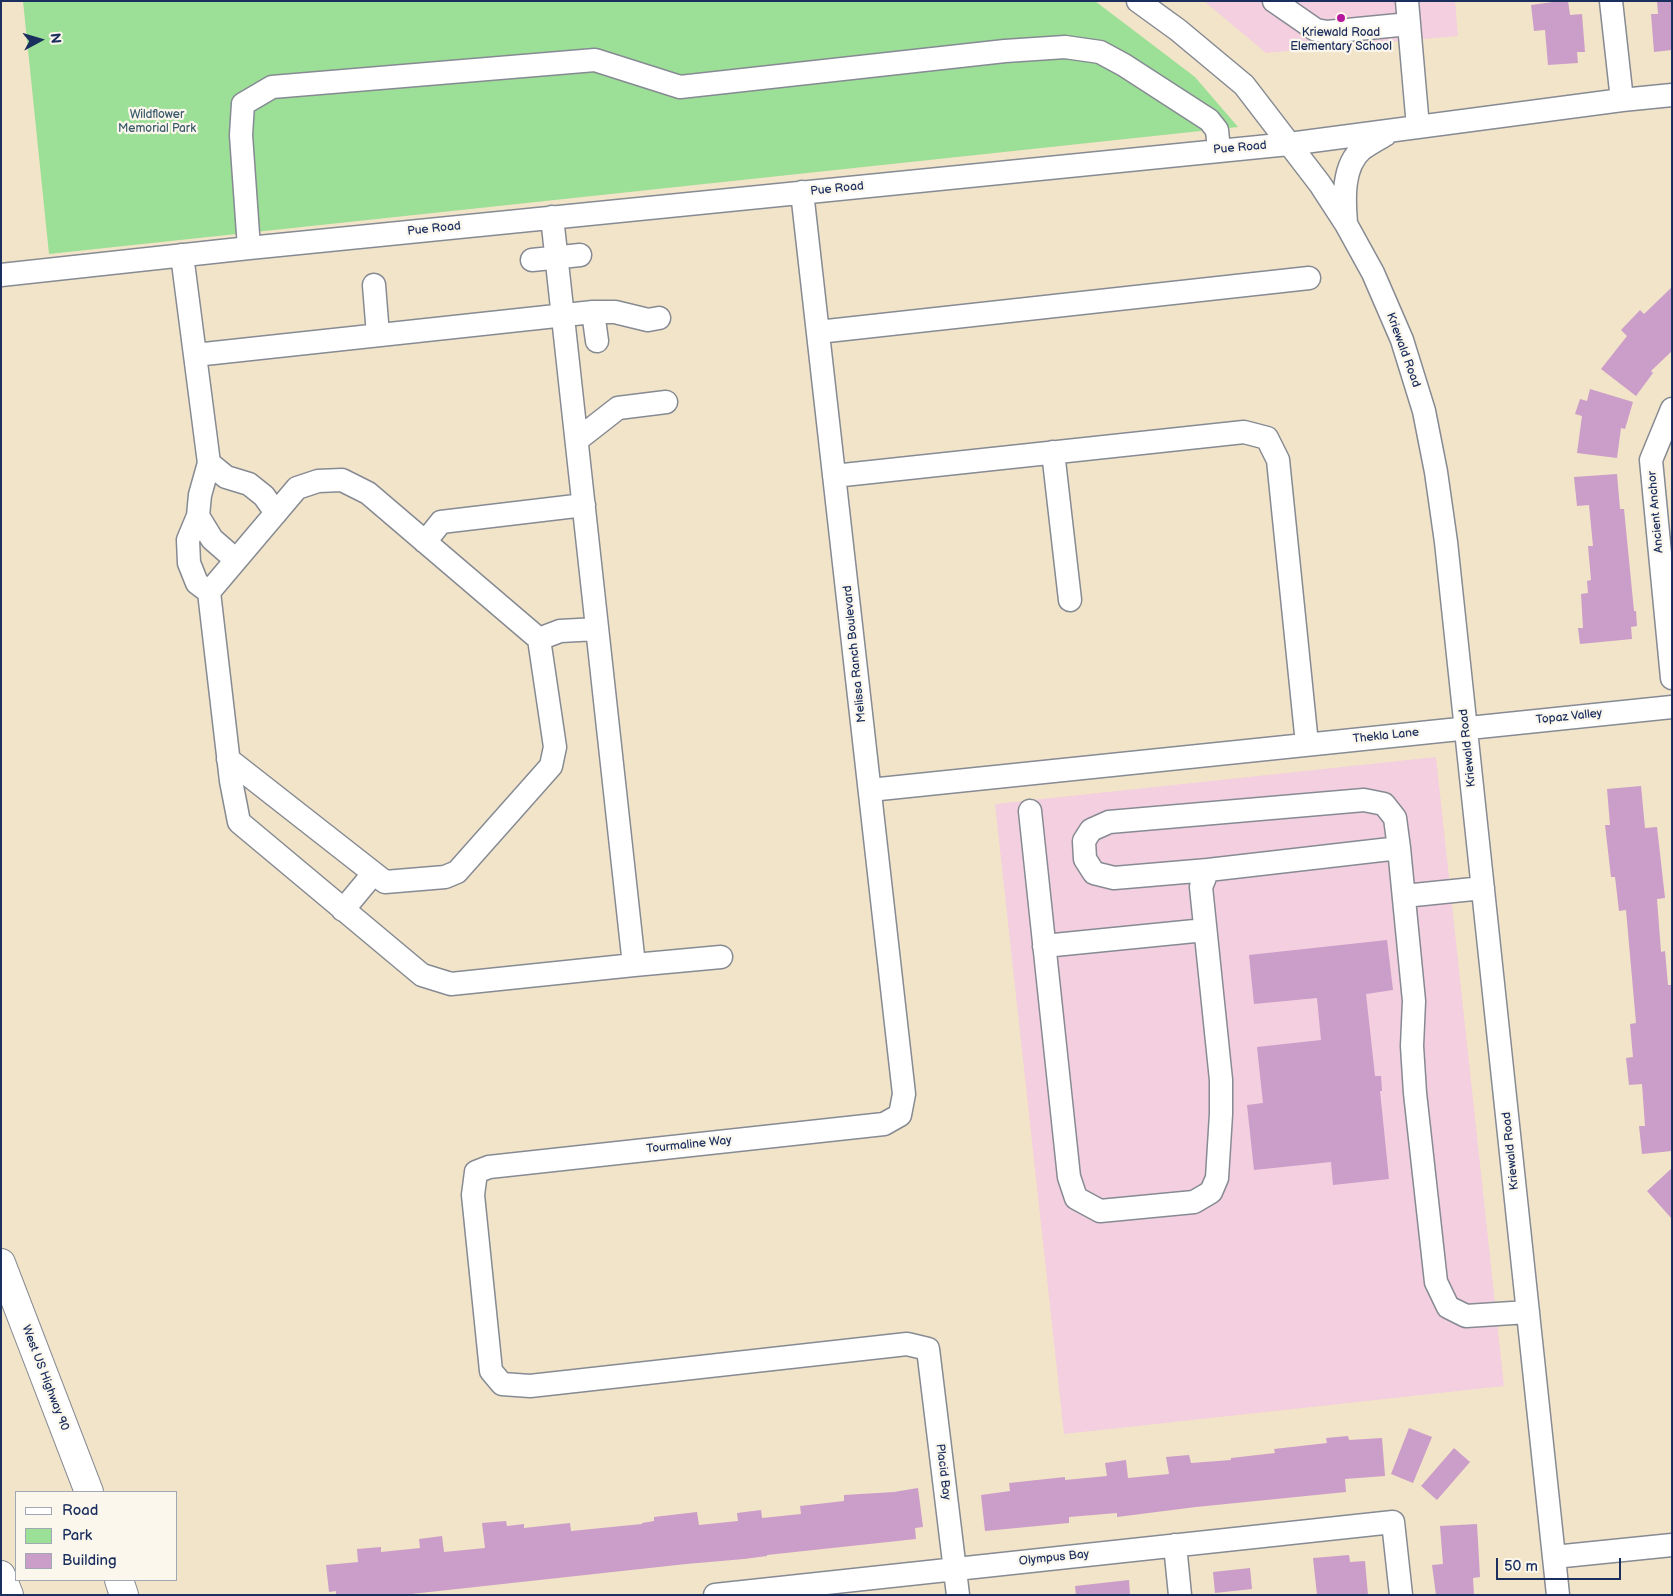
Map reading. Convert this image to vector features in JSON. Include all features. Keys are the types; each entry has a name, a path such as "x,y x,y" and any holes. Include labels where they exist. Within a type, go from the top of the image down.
{"main road":[{"name":"West US Highway 90","path":"1,1264 89,1491"},
{"path":"1,1575 9,1595"},
{"path":"119,1581 124,1595"}],"street":[{"path":"1274,1 1316,30 1327,32 1409,24"},
{"path":"1407,1 1418,127"},
{"path":"1611,1 1622,100"},
{"name":"Kriewald Road","path":"1142,2 1244,86 1320,184 1346,224 1373,273 1398,331 1424,411 1436,472 1446,542 1558,1595"},
{"path":"249,248 241,135 243,104 272,87 595,60 680,87 1004,51 1065,47 1100,52 1209,120 1217,130 1219,150"},
{"name":"Pue Road","path":"1,275 552,217 1290,144 1622,100 1672,96"},
{"path":"1346,224 1345,191 1353,160 1361,150 1391,131"},
{"name":"Melissa Ranch Boulevard","path":"802,192 904,1094 900,1115"},
{"path":"552,217 634,966"},
{"path":"182,255 209,463 200,495 198,516 188,540 189,564 197,583 209,592 228,759 239,822 422,975 451,984 721,957"},
{"path":"532,260 580,255"},
{"path":"818,332 1309,278"},
{"path":"374,284 378,335"},
{"path":"195,355 593,312 615,312 648,320 659,318"},
{"path":"593,312 597,342"},
{"path":"577,440 618,408 666,402"},
{"name":"Ancient Anchor","path":"1672,409 1651,460 1663,487 1672,678"},
{"path":"834,476 1244,432 1266,438 1278,460 1307,744"},
{"path":"1053,452 1070,600"},
{"path":"209,463 226,477 249,484 264,496 276,513"},
{"path":"209,592 297,488 318,481 342,480 368,493 538,639 555,747 551,766 457,872 445,877 385,882 228,759"},
{"path":"424,542 441,522 584,505"},
{"path":"198,516 212,539 236,560"},
{"path":"538,639 560,631 597,629"},
{"name":"Topaz Valley","path":"1466,728 1672,707"},
{"name":"Thekla Lane","path":"870,790 1466,728"},
{"path":"1398,848 1208,870 1114,878 1094,873 1085,859 1084,841 1091,830 1108,822 1364,800 1384,804 1395,818 1404,896 1414,1001 1412,1046 1415,1093 1436,1282 1448,1307 1466,1316 1528,1312"},
{"path":"1030,811 1069,1177 1076,1198 1100,1211 1194,1202 1211,1192 1216,1178 1221,1114 1221,1080 1201,887 1208,870"},
{"path":"343,910 373,874"},
{"path":"1404,896 1483,888"},
{"path":"1044,946 1205,930"},
{"name":"Tourmaline Way","path":"900,1115 884,1124 489,1167 476,1172 473,1195 491,1371 502,1384 530,1386 907,1344 928,1349"},
{"name":"Placid Bay","path":"928,1349 958,1595"},
{"name":"Olympus Bay","path":"715,1595 1393,1522 1401,1595"},
{"path":"1175,1545 1180,1595"},
{"path":"1554,1557 1672,1545"}],"shaded area":[{"name":"Kriewald Road Elementary School","path":"1204,1 1455,1 1458,36 1266,53"},
{"path":"1436,757 1504,1386 1064,1434 995,804"}],"green space":[{"name":"Wildflower Memorial Park","path":"23,1 1095,1 1195,77 1238,127 49,254"}],"building":[{"path":"1568,1 1570,15 1582,14 1585,52 1577,52 1578,63 1548,65 1545,30 1534,31 1531,5"},
{"path":"1657,1 1672,1 1672,50 1654,52 1651,14 1658,14"},
{"path":"1672,287 1672,351 1651,371 1653,373 1636,396 1601,369 1627,336 1621,330 1640,310 1644,314"},
{"path":"1590,389 1633,402 1625,429 1621,428 1617,458 1577,453 1582,416 1575,414 1580,399 1587,401"},
{"path":"1617,474 1620,509 1624,509 1637,626 1631,627 1632,639 1580,644 1578,628 1583,628 1581,594 1588,593 1587,581 1591,580 1588,546 1593,546 1589,505 1577,506 1574,477"},
{"path":"1641,786 1645,828 1657,827 1665,898 1657,899 1661,952 1665,951 1668,985 1672,985 1672,1151 1642,1154 1639,1126 1645,1126 1642,1084 1629,1085 1626,1058 1633,1057 1630,1024 1636,1023 1626,910 1619,911 1615,877 1611,877 1605,825 1610,825 1607,789"},
{"path":"1387,940 1393,990 1366,994 1375,1076 1381,1076 1382,1091 1380,1091 1389,1179 1333,1185 1331,1162 1254,1170 1247,1105 1263,1103 1257,1047 1321,1040 1317,998 1254,1004 1249,955"},
{"path":"1672,1168 1672,1219 1647,1191"},
{"path":"1409,1428 1432,1437 1413,1483 1391,1474"},
{"path":"1348,1436 1349,1440 1382,1438 1385,1476 1345,1479 1346,1492 1117,1517 1117,1513 1069,1517 1069,1523 985,1531 981,1495 1010,1491 1009,1483 1065,1477 1065,1480 1107,1476 1105,1463 1126,1460 1128,1478 1169,1474 1166,1457 1189,1455 1191,1463 1231,1460 1231,1458 1275,1453 1274,1449 1327,1443 1326,1438"},
{"path":"1454,1448 1470,1462 1437,1500 1421,1486"},
{"path":"918,1488 923,1527 915,1528 916,1539 402,1595 336,1595 336,1591 329,1592 326,1565 358,1562 357,1549 381,1547 381,1552 420,1548 419,1539 442,1536 444,1552 485,1548 482,1523 506,1521 507,1526 524,1524 524,1528 570,1523 571,1531 642,1524 654,1521 654,1517 697,1512 699,1525 738,1521 737,1513 761,1510 762,1518 801,1514 800,1506 844,1501 844,1495 894,1492"},
{"path":"1477,1524 1480,1577 1473,1578 1474,1595 1436,1595 1432,1565 1443,1564 1440,1526"},
{"path":"1349,1555 1350,1562 1365,1561 1368,1595 1317,1595 1313,1558"},
{"path":"1250,1568 1252,1589 1215,1593 1213,1572"},
{"path":"1129,1580 1130,1595 1076,1595 1075,1586"}],"place":[{"name":"Kriewald Road Elementary School","path":"1341,18"}]}
